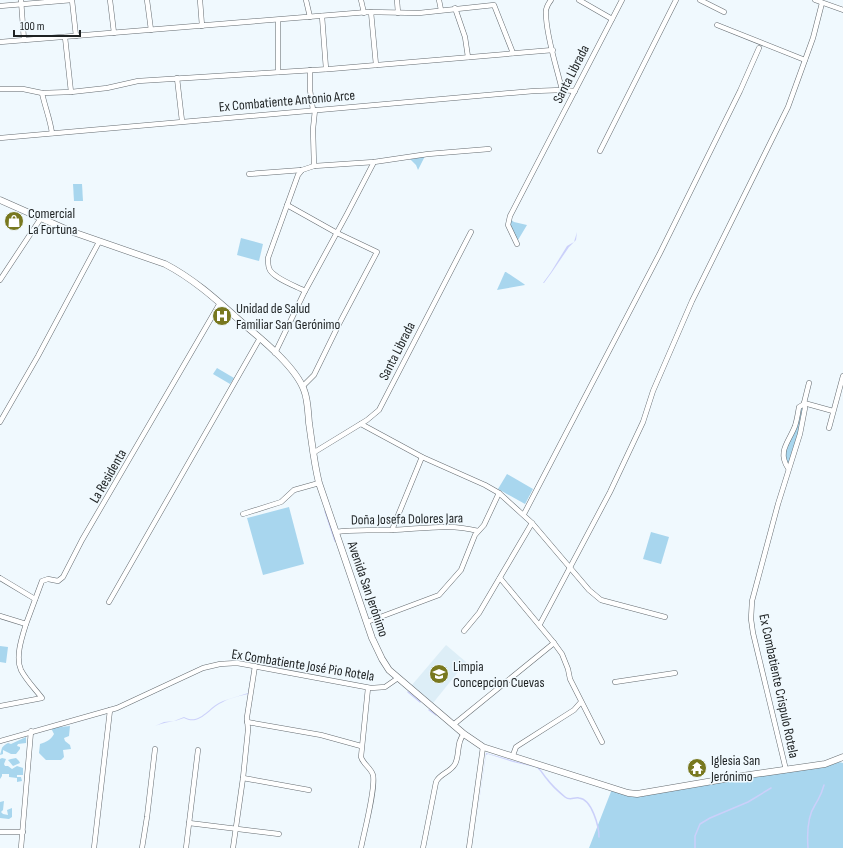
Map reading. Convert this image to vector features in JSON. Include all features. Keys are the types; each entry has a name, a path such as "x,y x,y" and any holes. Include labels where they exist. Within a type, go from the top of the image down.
{"street":[{"path":"0,6 21,2 72,0 76,36"},
{"path":"110,0 114,33"},
{"path":"148,0 151,30"},
{"path":"200,0 202,26"},
{"path":"306,0 310,17"},
{"path":"361,0 364,13"},
{"path":"397,0 398,13"},
{"path":"439,0 441,10"},
{"path":"551,0 547,6 546,13 562,90"},
{"path":"579,0 612,19"},
{"name":"Santa Librada","path":"517,244 508,225 510,216 622,0"},
{"path":"600,151 676,0"},
{"path":"700,0 724,12"},
{"path":"540,624 610,492 640,429 653,391 692,301 788,107 813,38 819,1 843,10"},
{"path":"21,2 24,40"},
{"path":"0,42 371,12 419,13 494,5 513,53"},
{"path":"455,8 465,37 468,57"},
{"path":"371,12 376,65"},
{"path":"322,16 326,69"},
{"path":"278,20 278,72"},
{"path":"717,25 805,60"},
{"path":"65,37 71,92"},
{"path":"524,514 660,252 740,91 759,48"},
{"path":"0,89 23,89 42,93 71,92 107,88 138,81 326,69 553,50"},
{"path":"310,70 310,90 314,110 312,129 314,166"},
{"path":"177,78 182,121"},
{"name":"Ex Combatiente Antonio Arce","path":"0,138 526,92 562,90 575,91"},
{"path":"42,93 45,108 51,121 52,133"},
{"path":"249,174 302,170 314,166 374,162 428,154 489,149"},
{"path":"275,353 305,291 374,162"},
{"path":"302,170 298,175 268,258 269,268 274,275 305,291"},
{"name":"Avenida San Jerónimo","path":"0,200 100,242 165,264 190,278 260,338 297,377 303,386 306,398 313,453 319,483 372,638 382,659 386,666 398,678 464,734 483,747 628,793 637,794 825,764 843,757"},
{"path":"287,205 337,233 377,252 314,375 303,386"},
{"path":"0,280 41,218"},
{"name":"Santa Librada","path":"313,453 375,415 379,410 471,232"},
{"path":"0,422 100,242"},
{"name":"La Residenta","path":"0,706 42,698 22,671 20,664 22,639 42,581 48,579 58,581 63,577 82,540 220,303"},
{"path":"109,602 260,338"},
{"path":"828,428 843,376"},
{"name":"Ex Combatiente Crispulo Rotela","path":"786,770 750,619 758,580 788,468 790,466 800,434 805,408 804,403 809,383"},
{"path":"804,403 833,411"},
{"name":"Ex Combatiente Crispulo Rotela","path":"788,468 784,461 784,448 795,426 800,407 804,403"},
{"path":"361,424 422,457 485,485 499,493 524,514 589,590 601,600 665,617"},
{"path":"392,530 422,457"},
{"path":"243,514 281,502 294,490 319,483"},
{"path":"367,622 439,595 461,570 475,535 484,525 499,493"},
{"path":"464,631 479,613 532,523"},
{"name":"Doña Josefa Dolores Jara","path":"336,532 348,530 392,530 455,526 478,531"},
{"path":"0,578 35,600"},
{"path":"500,578 540,624 562,654 568,669 570,680 602,742"},
{"path":"0,616 26,624"},
{"path":"453,725 554,643"},
{"name":"Ex Combatiente José Pio Rotela","path":"0,741 31,731 110,710 203,668 229,663 254,666 368,688 385,687 398,678"},
{"path":"233,848 243,778 248,730 247,722 254,666"},
{"path":"615,682 675,673"},
{"path":"361,848 373,781 372,774 362,760 361,746 368,688"},
{"path":"512,756 516,747 574,710 581,702"},
{"path":"94,848 110,710"},
{"path":"247,722 321,735 361,746"},
{"path":"21,848 31,731"},
{"path":"423,848 437,779 451,769 455,763 460,739 464,734"},
{"path":"469,848 483,747"},
{"path":"142,848 155,749"},
{"path":"186,848 198,750"},
{"path":"243,778 309,790"},
{"path":"189,823 279,834"},
{"path":"0,832 23,832"}],"shaded area":[{"path":"425,156 418,170 416,165 409,158"},
{"path":"73,184 82,184 83,201 74,201"},
{"path":"510,219 514,222 527,225 518,240 509,226"},
{"path":"241,238 263,244 259,261 237,255"},
{"path":"574,242 569,247 543,283 567,246"},
{"path":"506,272 525,285 497,290"},
{"path":"217,368 234,378 230,384 213,374"},
{"path":"803,407 799,430 788,466 785,457 787,444 801,408"},
{"path":"507,474 533,489 525,504 498,489"},
{"path":"289,507 304,564 263,575 247,518"},
{"path":"651,532 669,537 661,564 643,559"},
{"name":"Limpia Concepcion Cuevas","path":"446,645 466,662 433,703 412,685"},
{"path":"0,646 8,647 6,663 0,662"},
{"path":"252,668 243,730 248,694 237,697 248,693"},
{"path":"234,697 218,704 205,715 195,720 184,718 174,721 184,717 195,719 200,717 218,703"},
{"path":"174,721 162,724 155,726 164,722"},
{"path":"70,726 69,736 64,738 70,745 71,749 63,750 64,757 61,760 46,760 39,753 40,744 53,736 54,734 51,728"},
{"path":"26,737 26,743 18,744 17,746 20,747 20,749 16,754 11,754 3,750 3,754 0,755 2,748 5,745 8,743 11,744"},
{"path":"486,753 539,768 488,754 486,755 476,823"},
{"path":"16,758 20,763 13,766 8,760"},
{"path":"0,759 6,759 4,764 5,766 12,769 17,766 23,768 23,775 17,775 17,777 21,777 22,781 17,782 17,778 9,777 9,774 2,774 0,779"},
{"path":"839,762 843,763 843,848 589,848 612,789 629,794 818,768"},
{"path":"4,801 3,810 1,812 3,814 8,815 7,810 12,808 12,817 9,819 0,818 0,802"}],"waterway":[{"path":"325,511 335,541"},
{"path":"408,692 420,702"},
{"path":"429,710 436,715"},
{"path":"538,768 551,784 565,797 569,799 579,798 588,803 594,814 599,837"},
{"path":"808,848 810,815 824,785"},
{"path":"695,848 695,836 700,824 710,818 748,802 771,788"}],"place":[{"name":"Comercial La Fortuna","path":"14,221"},
{"name":"Unidad de Salud Familiar San Gerónimo","path":"222,316"},
{"name":"Limpia Concepcion Cuevas","path":"439,674"},
{"name":"Iglesia San Jerónimo","path":"697,768"}]}
